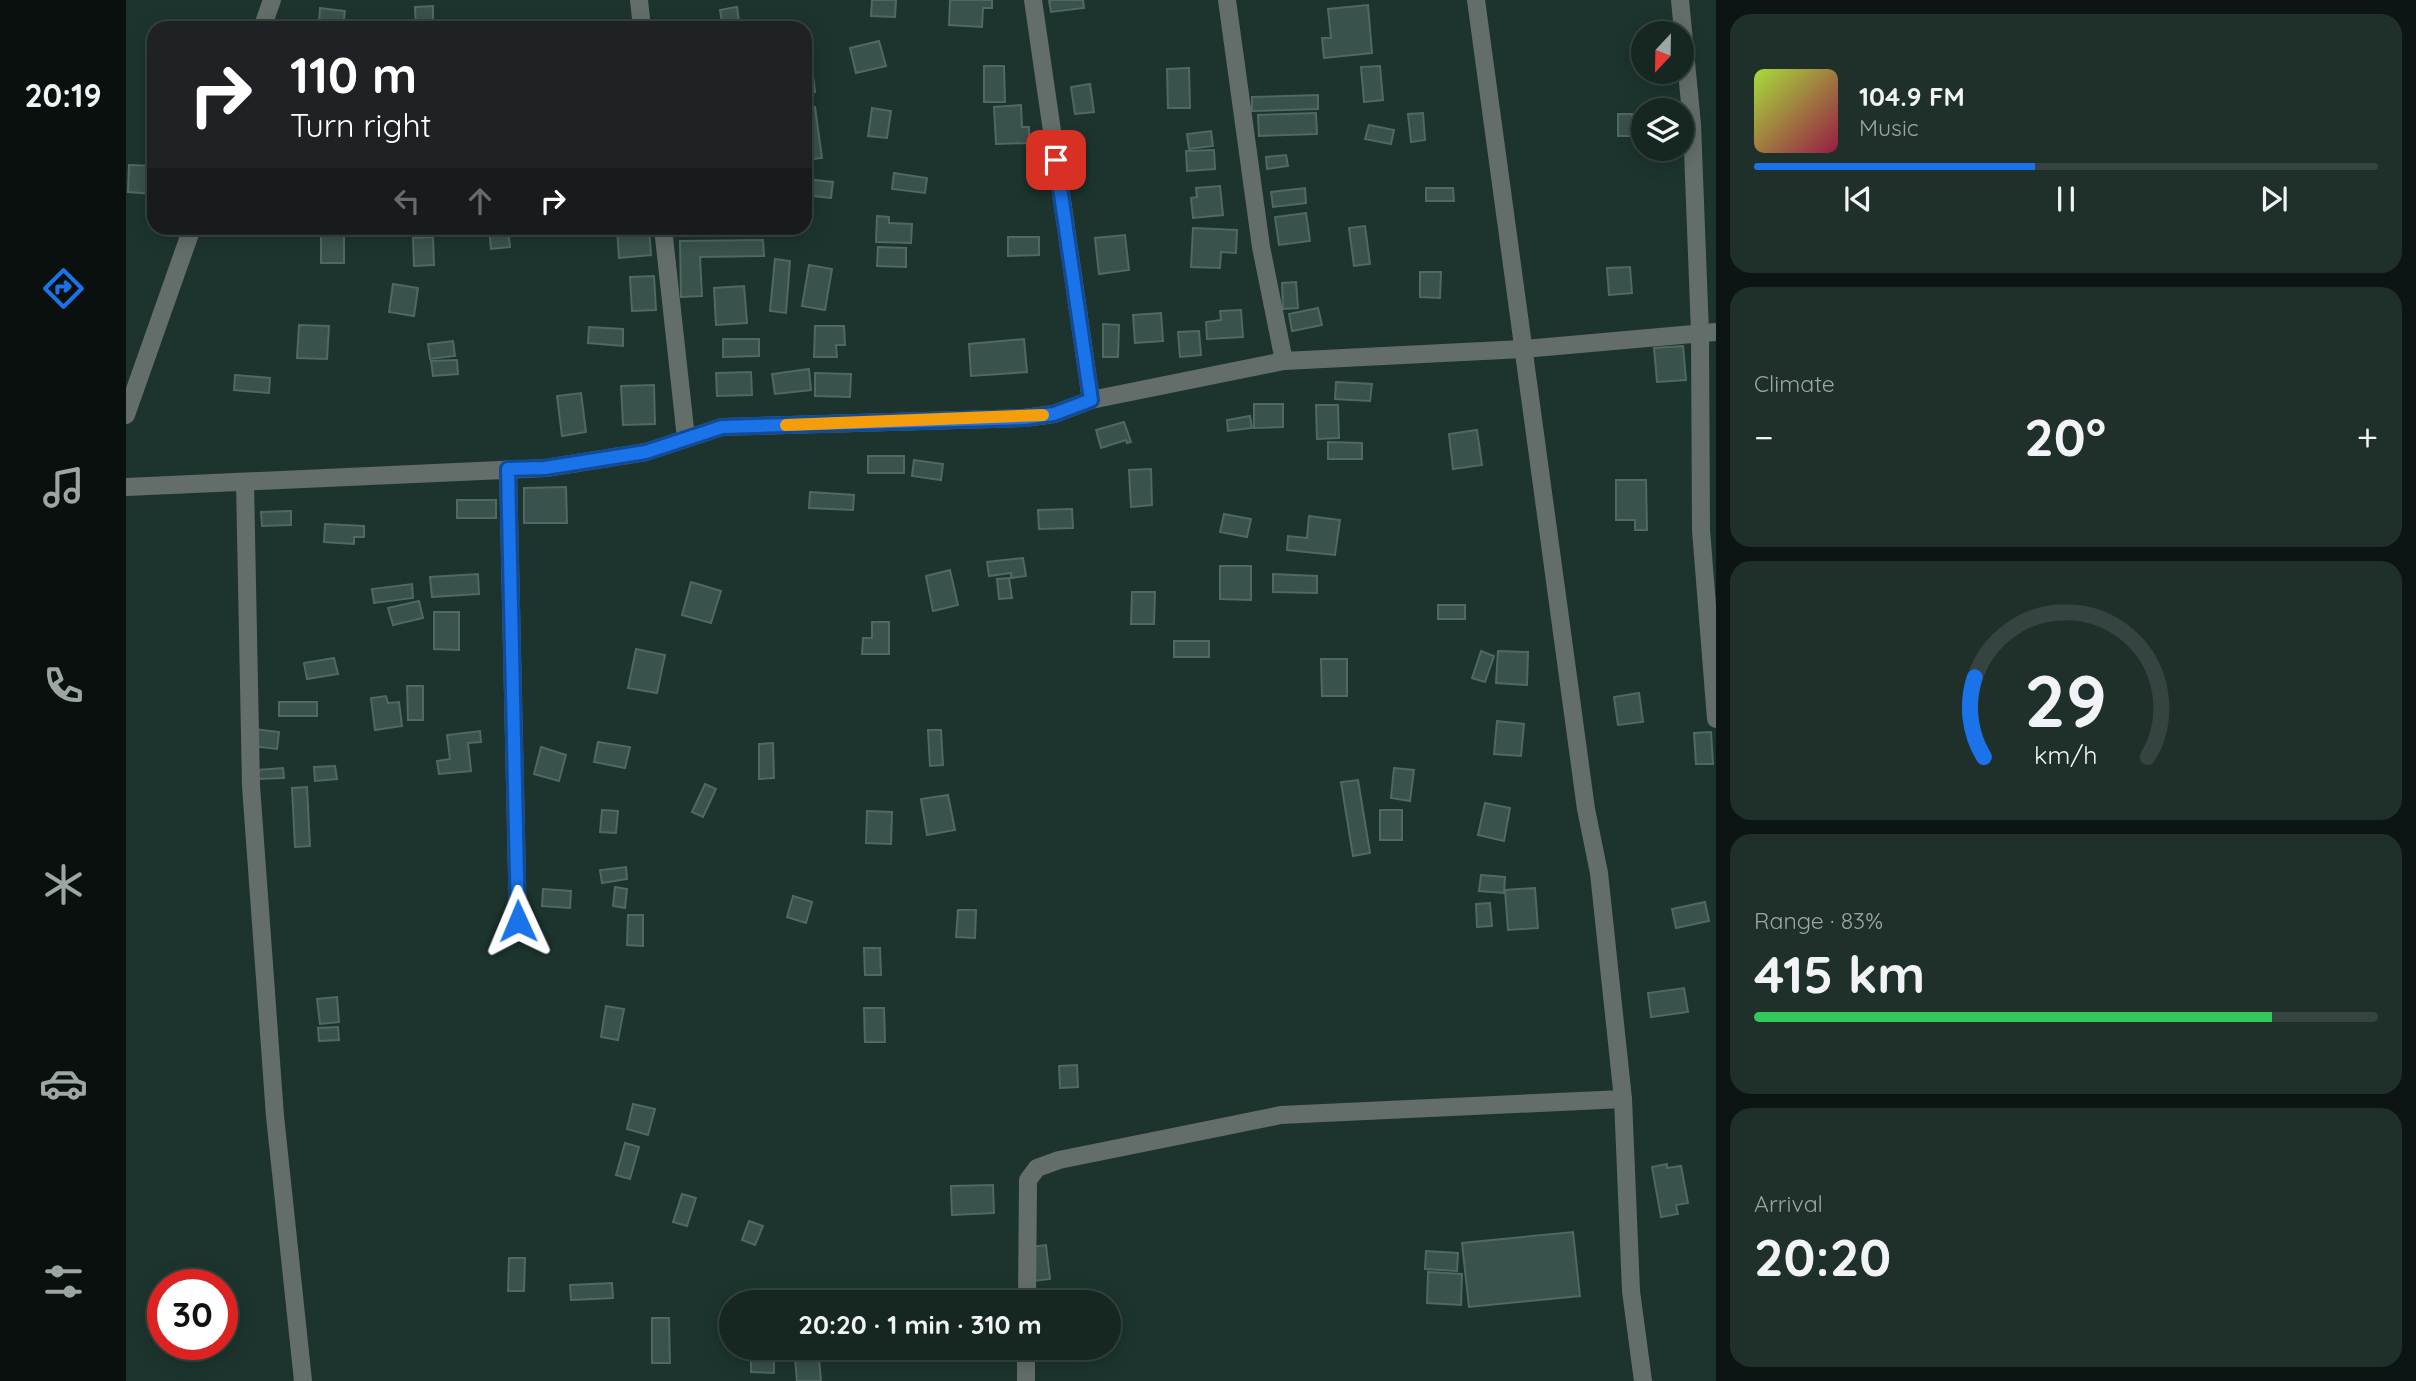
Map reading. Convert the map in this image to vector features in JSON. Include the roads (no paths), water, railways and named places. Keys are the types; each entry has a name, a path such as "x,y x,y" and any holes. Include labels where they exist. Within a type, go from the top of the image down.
{"street":[{"path":"264,21 272,0"},
{"path":"639,0 641,21"},
{"path":"1033,0 1091,400"},
{"path":"1227,0 1261,247 1284,361"},
{"path":"1476,0 1586,809 1599,873 1623,1099 1631,1291 1643,1381"},
{"path":"1680,0 1708,332 1702,530 1716,719"},
{"path":"126,415 190,235"},
{"path":"664,235 686,438"},
{"path":"126,487 545,468 646,452 722,427 1024,418 1054,414 1091,400 1284,361 1523,349 1708,332"},
{"path":"508,469 518,921"},
{"path":"245,482 251,786 275,1116 303,1381"},
{"path":"1027,1290 1028,1180 1037,1168 1059,1160 1281,1115 1623,1099"},
{"path":"1026,1360 1026,1381"}]}
